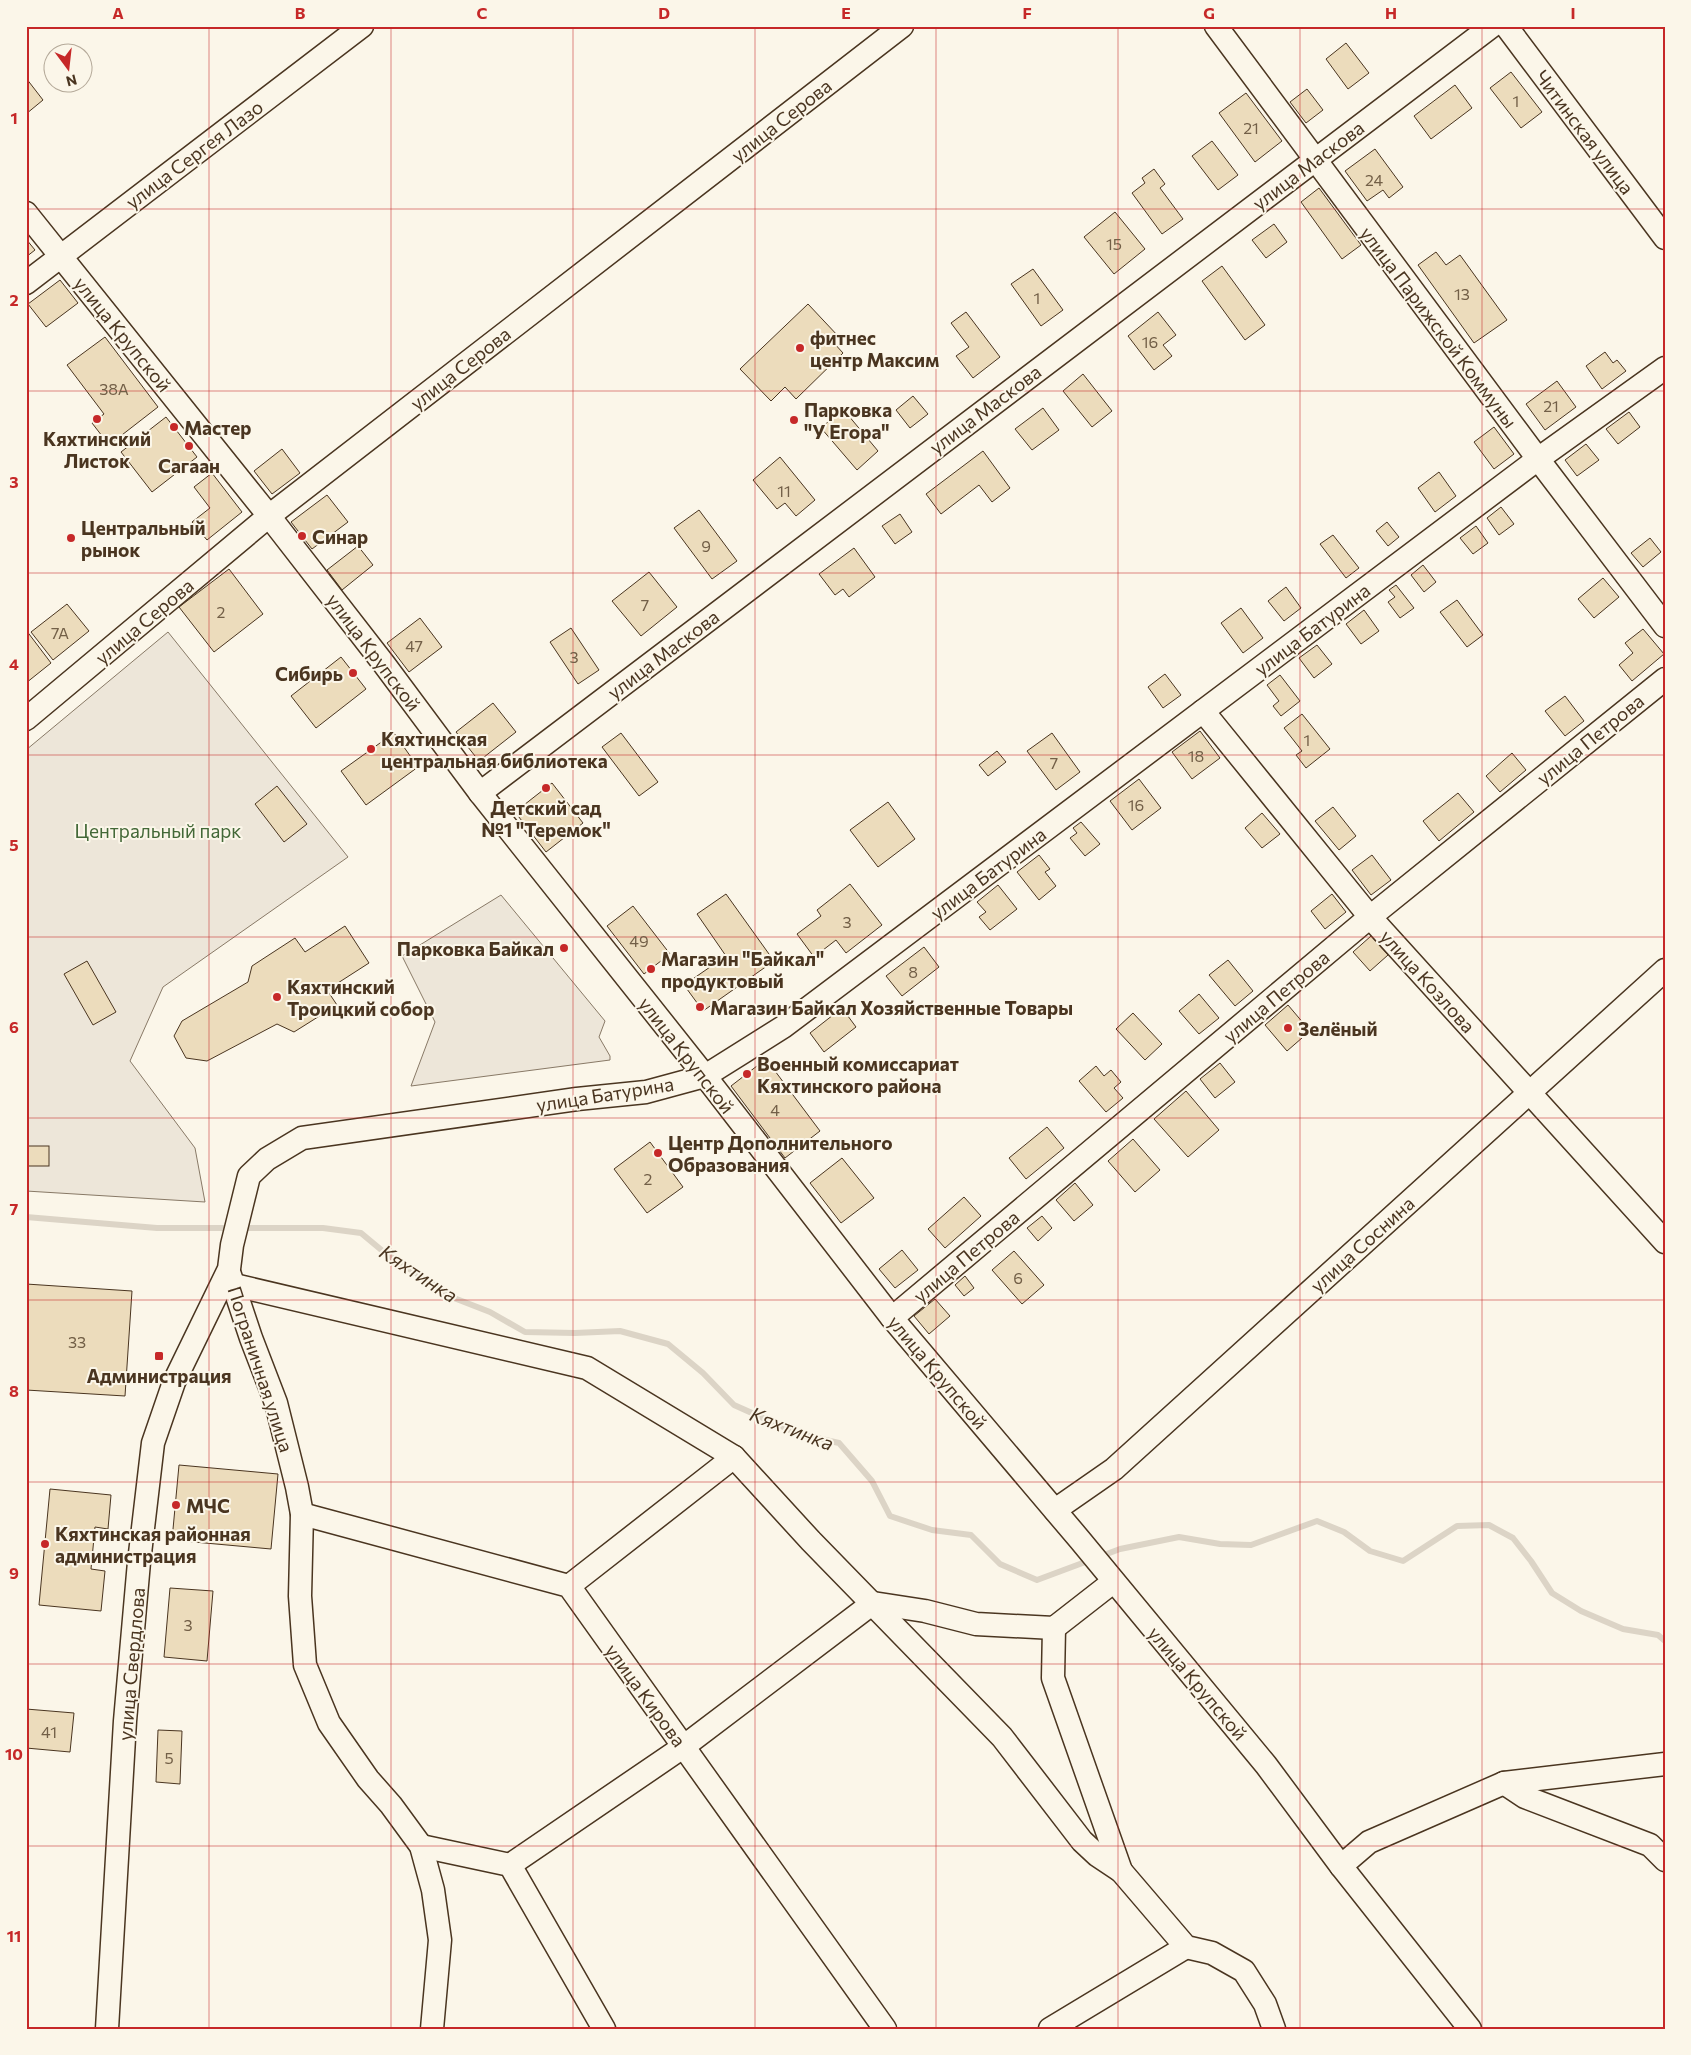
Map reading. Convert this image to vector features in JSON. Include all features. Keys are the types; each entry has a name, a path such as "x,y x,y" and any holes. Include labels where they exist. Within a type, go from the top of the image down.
{"street":[{"name":"улица Сергея Лазо","path":"26,283 362,26"},
{"name":"улица Серова","path":"26,719 269,516 902,26"},
{"name":"улица Парижской Коммуны","path":"1216,26 1314,160 1665,626"},
{"name":"улица Маскова","path":"480,793 1492,26"},
{"name":"Читинская улица","path":"1506,26 1665,238"},
{"name":"улица Крупской","path":"26,213 269,516 384,664 480,793 705,1076 892,1318 1055,1510 1266,1764 1341,1866 1470,2029"},
{"name":"улица Батурина","path":"243,1197 249,1176 267,1159 302,1138 577,1099 646,1092 705,1076 783,1027 1538,459 1665,368"},
{"name":"улица Петрова","path":"892,1318 1370,917 1665,679"},
{"name":"улица Козлова","path":"1203,711 1370,917 1665,1242"},
{"name":"улица Соснина","path":"1055,1510 1114,1469 1665,970"},
{"name":"улица Свердлова","path":"107,2029 125,1721 139,1562 154,1443 174,1382 231,1277 232,1245 243,1197"},
{"path":"231,1277 587,1368 663,1412 734,1457 811,1541 1002,1738 1082,1841 1097,1856 1121,1871 1186,1947 1212,1953 1244,1971 1265,2004 1274,2029"},
{"name":"Пограничная улица","path":"231,1277 251,1338 276,1403 302,1514 300,1596 305,1665 329,1723 368,1779 391,1804 421,1846 433,1890 440,1940 432,2029"},
{"path":"302,1514 568,1586 734,1457"},
{"path":"421,1846 510,1865 684,1747 873,1603 925,1611 976,1624 1054,1628 1113,1582"},
{"name":"улица Кирова","path":"568,1586 885,2029"},
{"path":"1054,1628 1053,1678 1121,1871"},
{"path":"1341,1866 1369,1842 1504,1783 1665,1764"},
{"path":"1504,1783 1525,1797 1650,1845 1665,1860"},
{"path":"510,1865 604,2029"},
{"path":"1050,2029 1186,1947"}],"green space":[{"name":"Центральный парк","path":"168,632 348,857 163,987 130,1061 195,1148 205,1202 26,1191 26,750"},
{"path":"501,895 605,1021 599,1037 610,1056 610,1060 411,1086 435,1022 402,956"}],"building":[{"path":"1346,43 1369,73 1348,89 1326,59"},
{"path":"1511,72 1542,112 1521,128 1490,88"},
{"path":"26,78 43,100 26,114"},
{"path":"1455,85 1472,108 1431,139 1414,116"},
{"path":"1307,89 1323,110 1306,123 1290,102"},
{"path":"1246,93 1282,141 1255,162 1219,113"},
{"path":"1212,141 1238,175 1218,190 1192,156"},
{"path":"1375,149 1403,187 1389,198 1383,190 1367,201 1345,171"},
{"path":"1154,169 1165,184 1160,188 1183,219 1162,234 1132,193 1145,183 1142,178"},
{"path":"1319,188 1361,245 1342,259 1301,202"},
{"path":"1115,212 1145,249 1114,274 1084,237"},
{"path":"1274,224 1287,242 1266,258 1252,240"},
{"path":"26,239 35,250 26,257"},
{"path":"1436,252 1446,265 1460,255 1507,320 1474,343 1418,265"},
{"path":"1222,266 1265,325 1245,340 1202,281"},
{"path":"1033,269 1063,310 1041,326 1011,284"},
{"path":"60,280 78,303 46,327 28,304"},
{"name":"фитнес центр Максим","path":"808,304 839,337 833,342 843,353 796,399 785,387 771,401 740,369"},
{"path":"966,312 1000,357 973,378 956,356 969,347 951,323"},
{"path":"1158,312 1176,335 1163,345 1172,356 1154,370 1128,336"},
{"path":"105,337 158,407 109,445 92,423 104,414 67,365"},
{"path":"1605,352 1613,363 1617,360 1626,371 1602,389 1586,366"},
{"path":"1083,374 1112,411 1092,427 1063,391"},
{"path":"1557,381 1576,407 1545,430 1526,404"},
{"path":"913,396 928,414 910,428 896,410"},
{"path":"1043,408 1059,430 1032,450 1015,429"},
{"path":"843,409 878,451 857,470 821,428"},
{"path":"1629,412 1640,427 1618,444 1606,429"},
{"path":"166,417 197,457 152,492 121,452"},
{"path":"1494,427 1514,454 1494,469 1474,442"},
{"path":"1586,444 1599,460 1577,476 1565,460"},
{"path":"282,449 300,473 272,494 254,471"},
{"path":"983,451 1010,488 992,502 979,485 941,514 926,494"},
{"path":"780,457 815,500 796,516 785,503 777,509 753,480"},
{"path":"1439,472 1456,496 1435,512 1418,488"},
{"path":"212,473 242,512 207,540 192,522 210,508 194,487"},
{"path":"327,495 348,522 312,549 291,522"},
{"path":"1501,507 1514,524 1499,535 1487,518"},
{"path":"699,510 737,561 712,579 674,528"},
{"path":"900,514 912,532 895,544 882,526"},
{"path":"1387,522 1399,537 1388,546 1376,531"},
{"path":"1476,526 1488,543 1473,554 1460,538"},
{"path":"1333,535 1359,568 1346,578 1320,544"},
{"path":"1650,538 1661,552 1643,567 1631,553"},
{"path":"358,546 373,565 342,590 327,570"},
{"path":"854,548 875,577 849,597 843,589 835,595 819,574"},
{"path":"1423,565 1436,582 1424,592 1411,575"},
{"path":"229,569 263,614 214,652 179,607"},
{"path":"649,572 677,607 641,636 612,601"},
{"path":"1603,578 1619,597 1594,618 1578,599"},
{"path":"1396,585 1414,608 1400,618 1388,602 1395,597 1389,590"},
{"path":"1286,587 1301,608 1284,621 1268,601"},
{"path":"1457,600 1483,635 1467,647 1440,612"},
{"path":"67,604 89,631 53,660 31,632"},
{"path":"1241,608 1263,638 1243,653 1221,623"},
{"path":"1364,610 1379,631 1361,644 1346,624"},
{"path":"420,618 442,647 409,672 387,643"},
{"path":"571,628 599,670 578,684 550,642"},
{"path":"1643,629 1664,654 1632,681 1619,665 1633,653 1625,643"},
{"path":"26,630 51,663 26,683"},
{"path":"1317,645 1332,664 1314,678 1299,658"},
{"path":"341,657 366,689 316,728 291,696"},
{"path":"1165,674 1181,695 1163,708 1148,687"},
{"path":"1280,675 1300,701 1281,716 1273,706 1279,701 1267,685"},
{"path":"1565,696 1584,721 1565,736 1545,711"},
{"path":"493,703 516,732 479,761 456,732"},
{"path":"1302,714 1330,749 1306,768 1296,755 1302,751 1284,728"},
{"path":"1200,731 1220,758 1192,779 1172,752"},
{"path":"394,733 418,767 366,805 341,771"},
{"path":"621,733 658,782 639,796 602,747"},
{"path":"1052,733 1080,772 1056,790 1027,751"},
{"path":"997,751 1006,762 988,776 979,765"},
{"path":"1512,753 1526,770 1500,792 1486,776"},
{"path":"1139,779 1161,808 1132,830 1110,801"},
{"path":"552,783 583,823 546,852 515,812"},
{"path":"277,786 307,824 284,842 255,804"},
{"path":"1458,793 1474,812 1439,841 1423,821"},
{"path":"888,802 915,839 878,867 850,830"},
{"path":"1333,807 1356,836 1339,850 1315,821"},
{"path":"1262,813 1280,834 1262,848 1245,828"},
{"path":"1081,822 1100,844 1085,856 1070,838 1077,833 1073,828"},
{"path":"1039,855 1050,869 1045,872 1056,886 1039,900 1017,872"},
{"path":"1372,855 1391,880 1371,895 1352,870"},
{"path":"850,884 882,925 846,953 836,940 814,957 797,934 821,916 817,910"},
{"path":"998,885 1017,909 990,930 979,917 986,912 977,902"},
{"path":"726,894 774,961 703,1011 684,985 726,956 697,914"},
{"path":"1332,894 1346,912 1325,929 1311,911"},
{"path":"633,906 670,954 644,974 607,926"},
{"name":"Кяхтинский Троицкий собор","path":"345,926 369,963 327,990 337,1005 294,1032 277,1024 207,1061 186,1058 174,1036 182,1021 248,982 252,966 295,938 305,952"},
{"path":"1371,936 1388,955 1370,971 1353,952"},
{"path":"924,947 939,967 902,996 886,976"},
{"path":"1228,960 1253,991 1235,1006 1209,975"},
{"path":"87,961 116,1012 93,1025 64,974"},
{"path":"1199,994 1219,1018 1199,1034 1179,1011"},
{"name":"Зелёный","path":"1288,1005 1310,1031 1287,1051 1265,1025"},
{"path":"842,1008 856,1027 824,1052 810,1033"},
{"path":"1133,1013 1162,1044 1145,1060 1116,1029"},
{"path":"766,1059 820,1131 785,1158 731,1086"},
{"path":"1220,1063 1235,1082 1215,1098 1200,1079"},
{"path":"1096,1066 1104,1076 1111,1070 1121,1082 1114,1088 1123,1098 1106,1112 1079,1081"},
{"path":"1186,1091 1219,1130 1188,1157 1154,1119"},
{"path":"1047,1127 1064,1148 1026,1179 1009,1158"},
{"path":"1133,1139 1160,1170 1135,1192 1108,1161"},
{"path":"650,1142 683,1187 647,1213 614,1169"},
{"path":"26,1146 49,1146 49,1166 26,1166"},
{"path":"842,1158 874,1198 841,1223 810,1183"},
{"path":"1075,1183 1093,1205 1074,1221 1056,1200"},
{"path":"964,1197 981,1216 945,1248 928,1229"},
{"path":"1042,1216 1052,1228 1038,1241 1027,1228"},
{"path":"902,1250 918,1270 895,1288 879,1269"},
{"path":"1014,1251 1044,1285 1022,1304 992,1270"},
{"path":"965,1276 974,1288 964,1296 955,1285"},
{"path":"26,1284 132,1291 125,1396 26,1390"},
{"path":"935,1299 950,1316 929,1334 914,1316"},
{"path":"179,1465 278,1474 271,1549 172,1540"},
{"name":"Кяхтинская районная администрация","path":"50,1489 111,1495 108,1529 95,1527 91,1569 105,1571 101,1611 39,1605"},
{"path":"170,1588 213,1591 207,1661 164,1657"},
{"path":"26,1709 74,1713 70,1752 26,1748"},
{"path":"158,1730 182,1731 180,1784 156,1782"}],"waterway":[{"name":"Кяхтинка","path":"26,1217 157,1228 232,1228"},
{"name":"Кяхтинка","path":"242,1228 323,1228 361,1233 385,1253 454,1298 490,1312 525,1332 575,1333 620,1331 668,1344 703,1373 734,1405 799,1434 839,1443 872,1481 890,1516 932,1530 971,1535 1000,1564 1037,1580 1120,1549 1179,1537 1220,1544 1251,1545 1317,1521 1344,1532 1370,1551 1403,1561 1457,1526 1489,1525 1513,1538 1552,1593 1581,1611 1623,1629 1658,1635 1665,1641"}],"place":[{"name":"фитнес центр Максим","path":"800,348"},
{"name":"Кяхтинский Листок","path":"97,419"},
{"name":"Парковка \"У Егора\"","path":"794,420"},
{"name":"Мастер","path":"174,427"},
{"name":"Сагаан","path":"189,446"},
{"name":"Синар","path":"302,536"},
{"name":"Центральный рынок","path":"71,538"},
{"name":"Сибирь","path":"353,673"},
{"name":"Кяхтинская центральная библиотека","path":"371,749"},
{"name":"Детский сад №1 \"Теремок\"","path":"546,788"},
{"name":"Парковка Байкал","path":"564,948"},
{"name":"Магазин \"Байкал\" продуктовый","path":"651,969"},
{"name":"Кяхтинский Троицкий собор","path":"277,997"},
{"name":"Магазин Байкал Хозяйственные Товары","path":"700,1007"},
{"name":"Зелёный","path":"1288,1028"},
{"name":"Военный комиссариат Кяхтинского района","path":"747,1074"},
{"name":"Центр Дополнительного Образования","path":"658,1153"},
{"name":"Администрация","path":"159,1356"},
{"name":"МЧС","path":"176,1505"},
{"name":"Кяхтинская районная администрация","path":"45,1544"}]}
